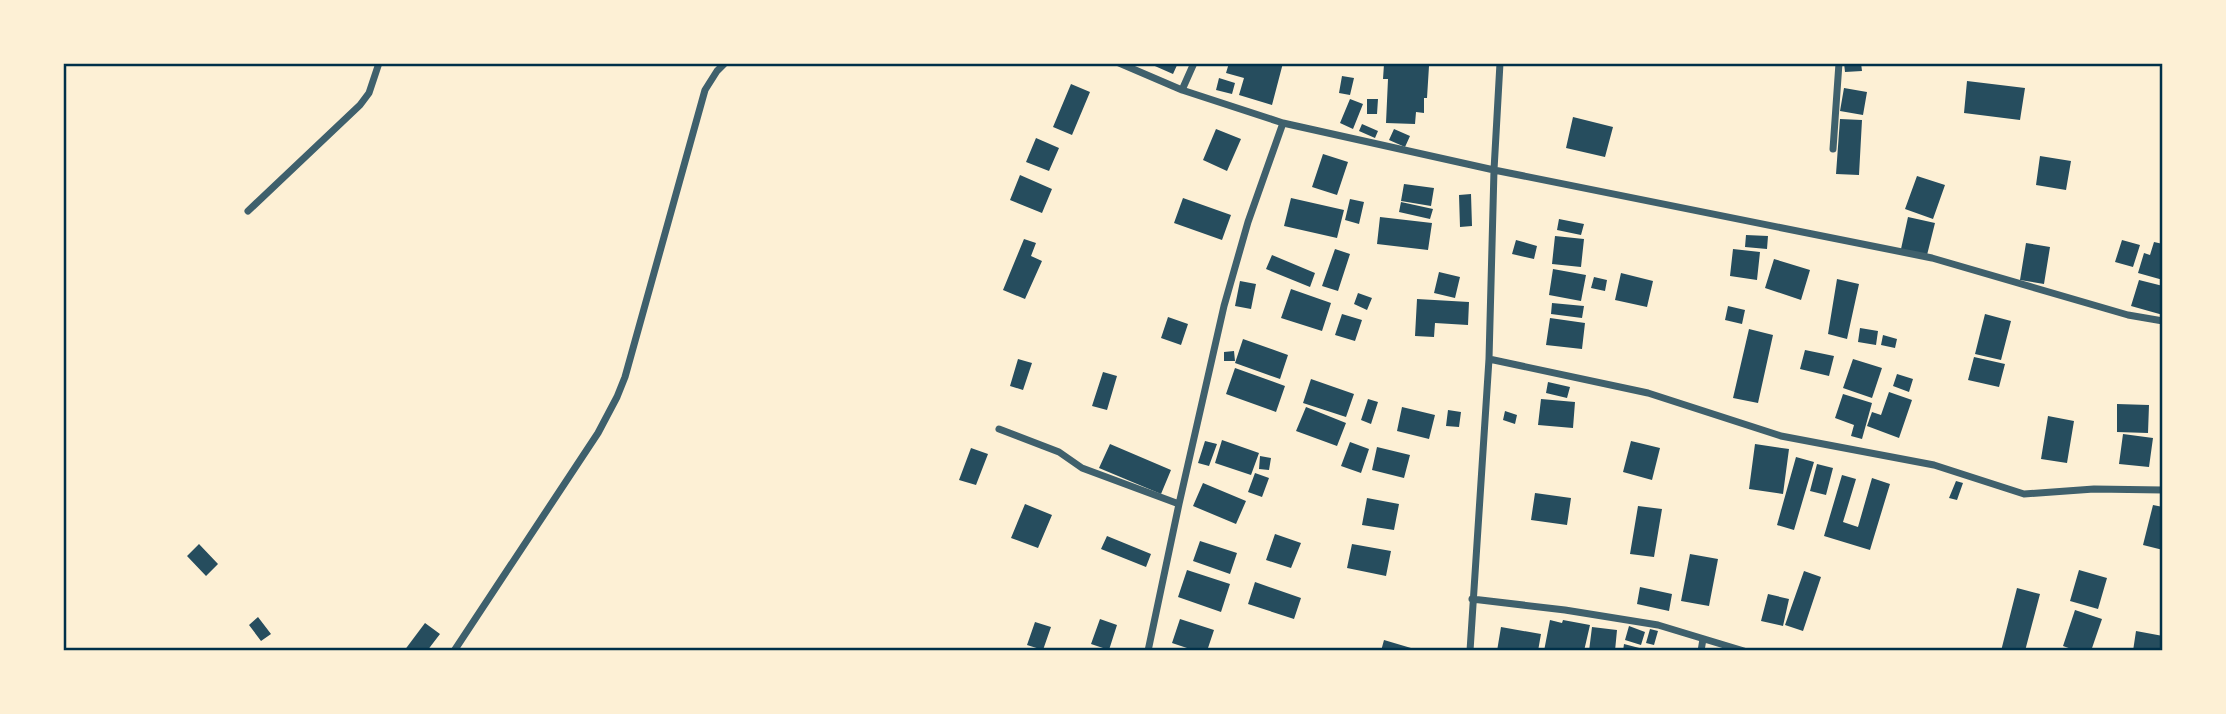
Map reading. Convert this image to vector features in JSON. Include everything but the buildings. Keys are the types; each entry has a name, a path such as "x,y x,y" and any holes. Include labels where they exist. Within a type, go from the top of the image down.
{"street":[{"path":"248,211 360,105 369,93 379,63"},
{"path":"454,651 598,433 617,397 629,364 705,90 725,63"},
{"path":"1119,63 1182,90 1283,123 1494,170 1932,258 2128,315 2163,321"},
{"path":"1182,90 1194,63"},
{"path":"1470,651 1489,359 1500,63"},
{"path":"1833,149 1839,63"},
{"path":"1148,651 1224,306 1248,222 1283,123"},
{"path":"1489,359 1648,393 1781,436 1934,465 2012,492 2024,494 2094,489 2163,490"},
{"path":"999,429 1059,452 1082,468 1179,504"},
{"path":"1472,599 1658,625 1744,651"},
{"path":"1701,651 1703,639"}]}
